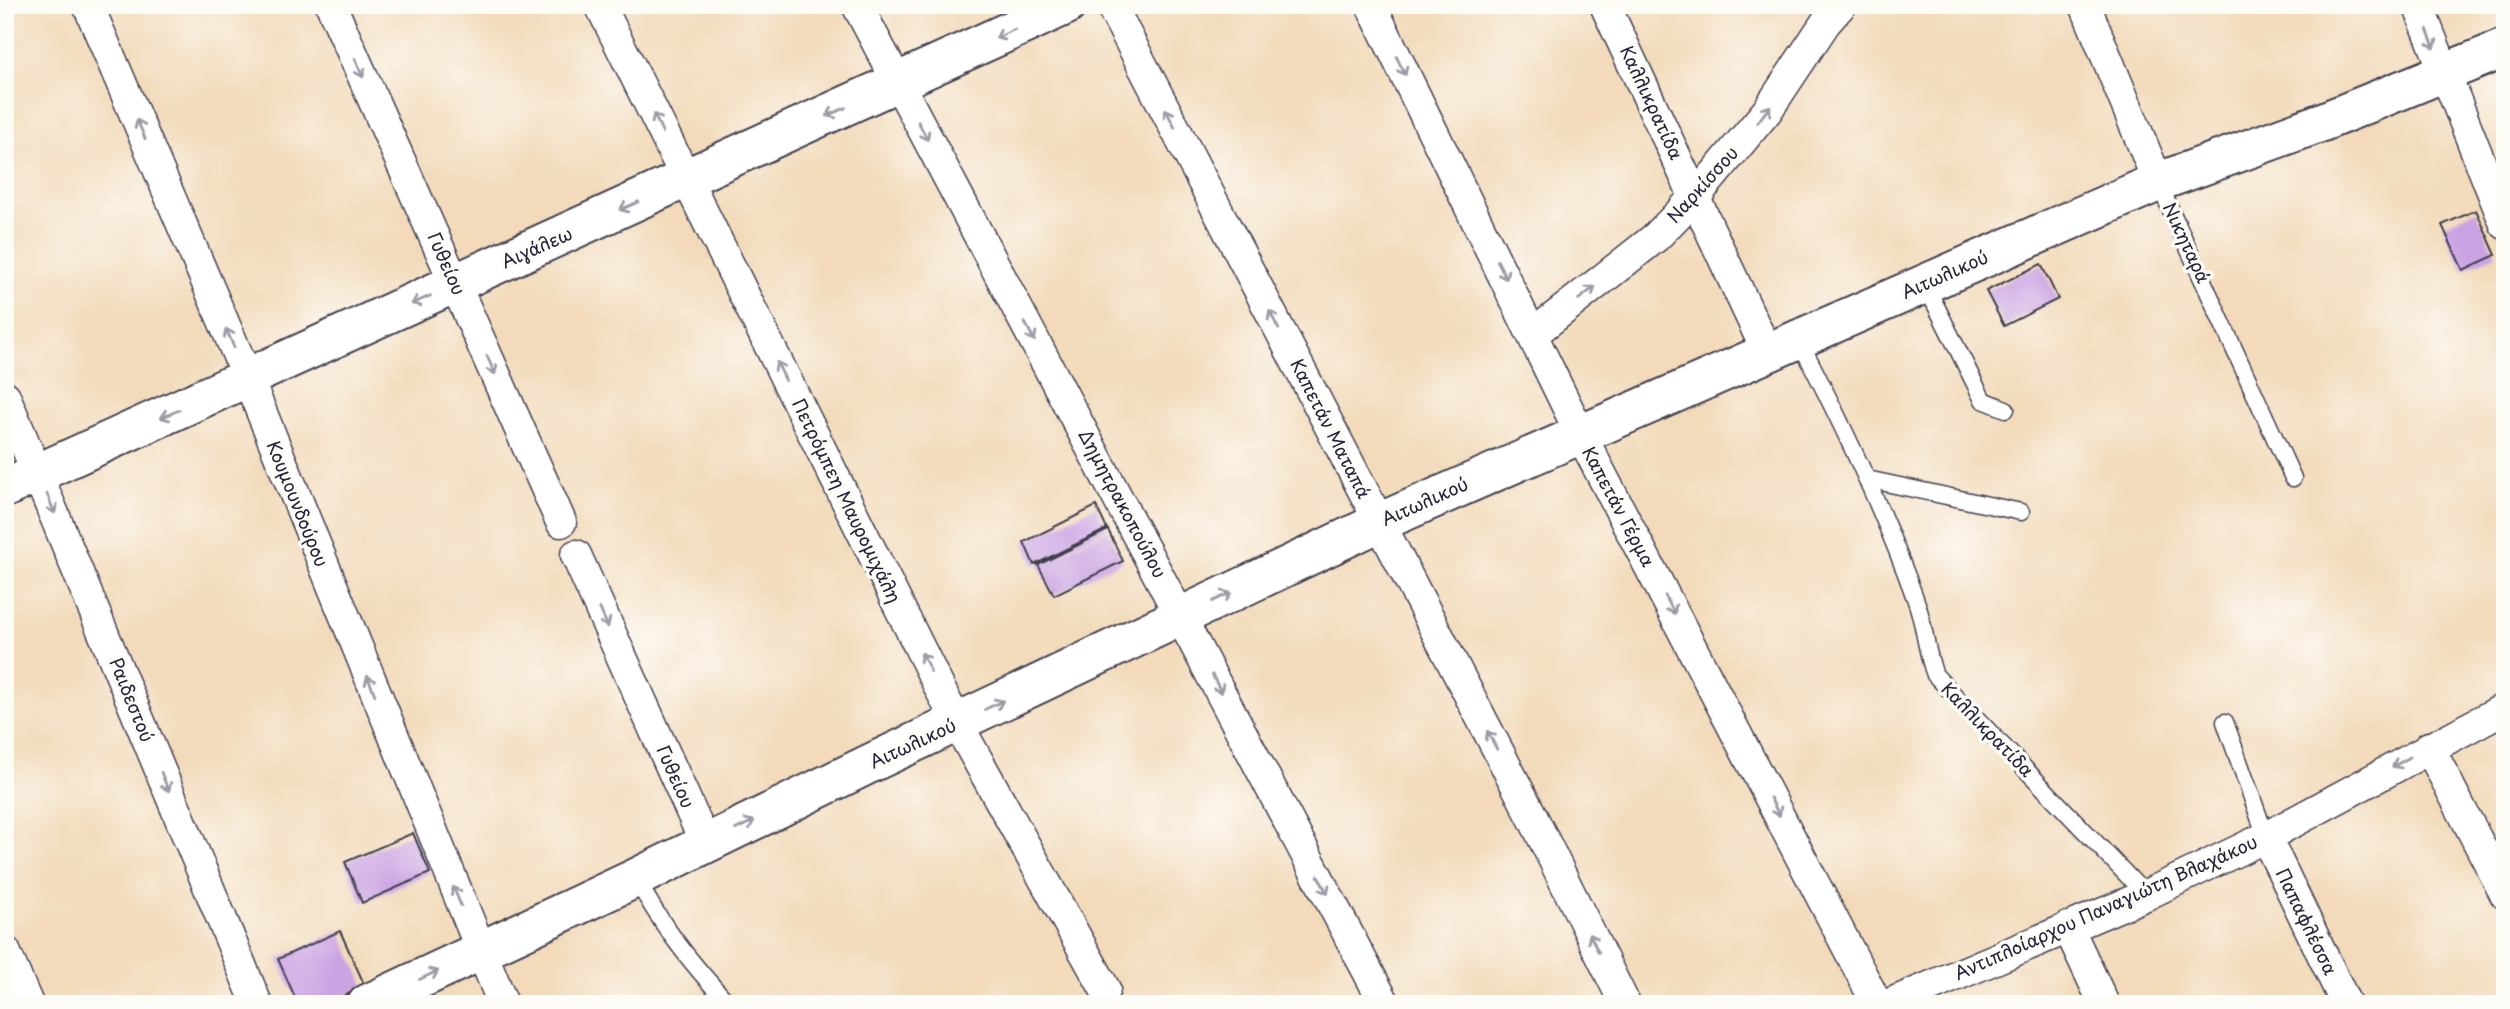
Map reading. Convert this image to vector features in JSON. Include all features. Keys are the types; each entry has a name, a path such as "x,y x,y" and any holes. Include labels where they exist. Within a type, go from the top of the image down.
{"street":[{"name":"Κουμουνδούρου","path":"88,5 248,379 503,1004"},
{"name":"Γυθείου","path":"331,5 561,522"},
{"name":"Πετρόμπεη Μαυρομιχάλη","path":"600,5 957,723 1105,989"},
{"name":"Δημητρακοπούλου","path":"857,5 1385,1004"},
{"name":"Αιγάλεω","path":"22,481 1067,5"},
{"name":"Καπετάν Ματαπά","path":"1111,5 1532,816 1625,1004"},
{"name":"Καπετάν Γέρμα","path":"1371,5 1581,435 1877,1004"},
{"name":"Καλλικρατίδα","path":"1605,5 1696,195 1783,347"},
{"name":"Νικηταρά","path":"2085,5 2158,182"},
{"path":"2418,5 2505,224"},
{"name":"Ναρκίσσου","path":"1533,334 1656,237 1696,195 1767,111 1829,11"},
{"name":"Αιτωλικού","path":"367,1004 1378,523 2158,182 2320,123 2505,48"},
{"name":"Ραιδεστού","path":"5,396 22,481 257,1004"},
{"name":"Γυθείου","path":"576,555 706,845"},
{"name":"Αντιπλοίαρχου Παναγιώτη Βλαχάκου","path":"1889,1004 2146,895 2266,838 2505,708"},
{"path":"2429,747 2505,894"},
{"name":"Παπαφλέσσα","path":"2266,838 2346,1004"},
{"path":"2068,927 2104,1004"},
{"path":"5,951 28,1004"}],"lane":[{"name":"Νικηταρά","path":"2158,182 2293,478"},
{"path":"1925,284 1983,400 2006,409"},
{"name":"Καλλικρατίδα","path":"1783,347 1867,479 1916,600 1926,654 1935,675 2146,895"},
{"path":"1867,479 2021,512"},
{"name":"Παπαφλέσσα","path":"2225,722 2266,838"},
{"path":"636,878 656,916 678,947 729,1004"}],"building":[{"path":"2476,210 2496,255 2463,270 2442,225"},
{"path":"2041,264 2058,299 2004,326 1986,291"},
{"path":"1096,506 1107,529 1034,565 1024,542"},
{"path":"1108,530 1123,561 1054,595 1038,565"},
{"path":"413,833 430,873 362,903 345,862"},
{"path":"340,931 365,986 326,1004 298,1004 278,959"}]}
